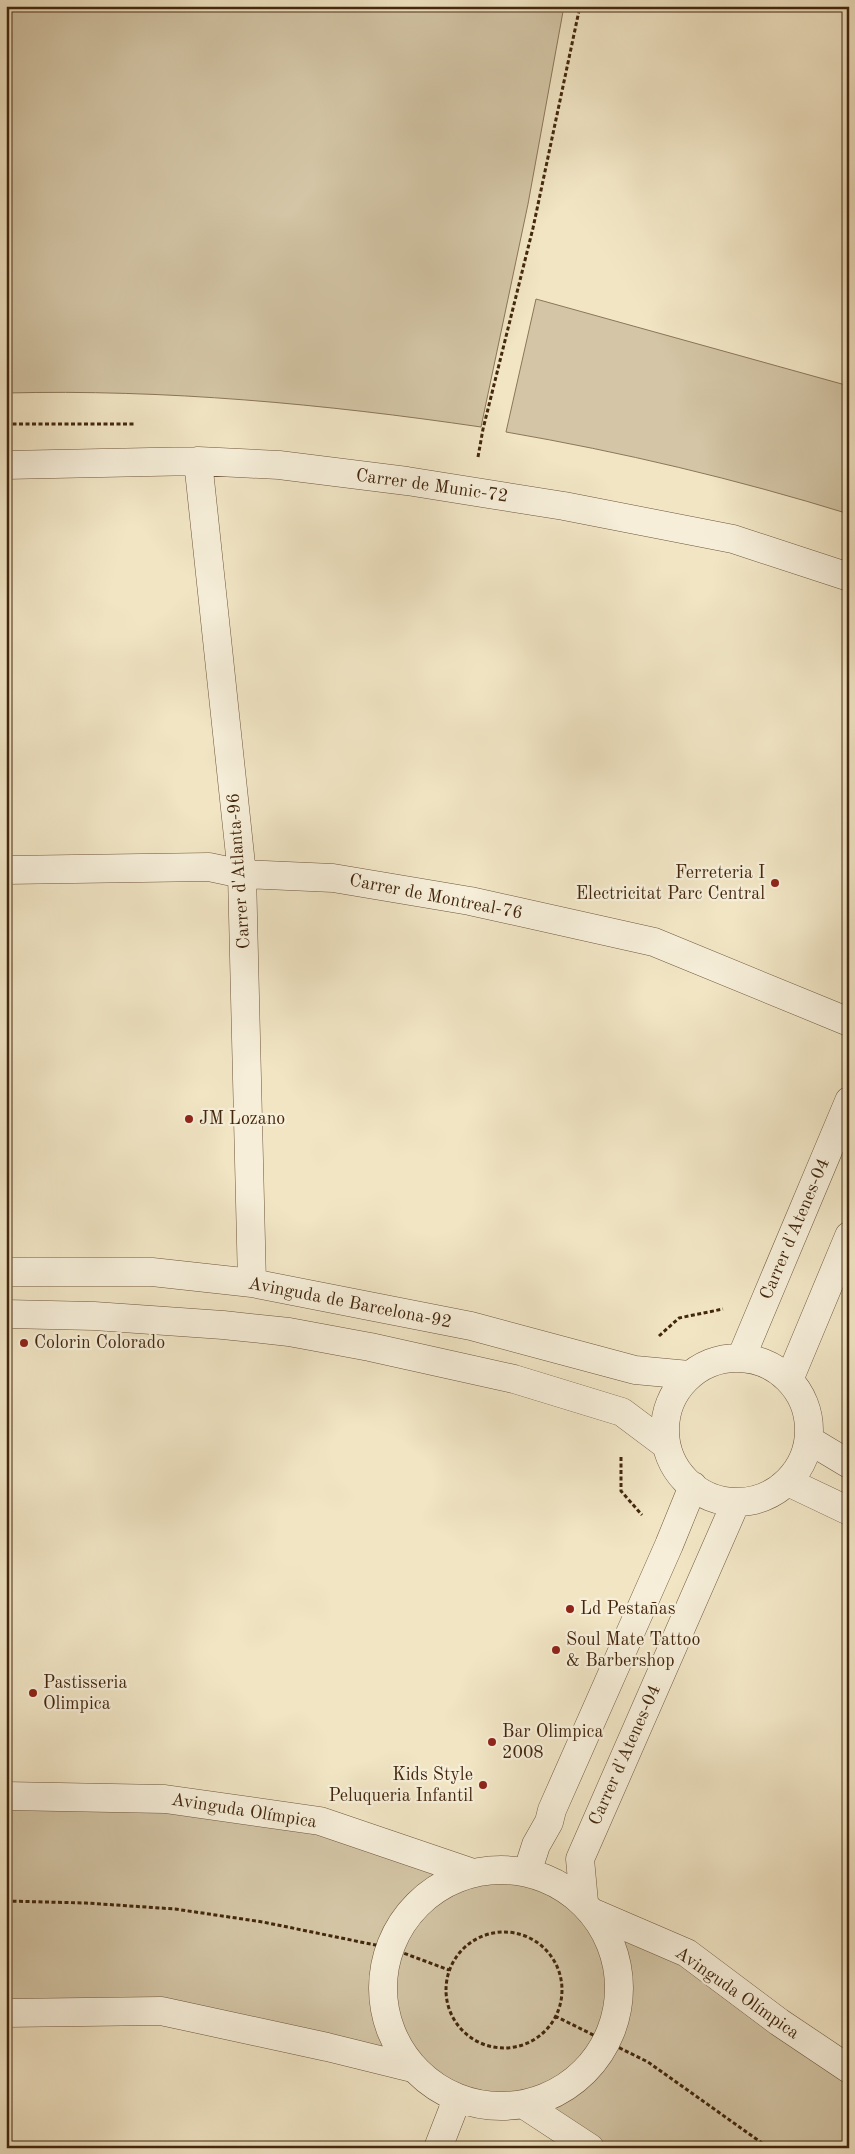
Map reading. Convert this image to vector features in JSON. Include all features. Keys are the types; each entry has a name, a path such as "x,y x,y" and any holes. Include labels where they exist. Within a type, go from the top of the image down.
{"street":[{"name":"Carrer de Munic-72","path":"6,465 198,461 299,467 406,481 564,506 733,539 849,577"},
{"name":"Carrer d'Atlanta-96","path":"198,461 242,874 252,1283"},
{"name":"Carrer de Montreal-76","path":"6,870 209,867 242,874 333,878 470,901 654,942 849,1022"},
{"name":"Carrer d'Atenes-04","path":"742,1358 849,1101"},
{"path":"789,1380 849,1236"},
{"name":"Avinguda de Barcelona-92","path":"6,1272 152,1272 252,1283 471,1326 635,1370 689,1375"},
{"path":"6,1314 94,1316 223,1325 289,1332 370,1347 514,1379 622,1412 666,1444"},
{"path":"742,1358 764,1363 789,1380 798,1390 808,1414 809,1440 802,1462 788,1482 777,1490 755,1500 736,1502 712,1498 693,1486 675,1467 666,1444 667,1413 674,1392 689,1375 716,1361 742,1358"},
{"path":"809,1440 849,1464"},
{"path":"788,1482 849,1511"},
{"path":"589,1908 618,1962 619,2008 599,2058 561,2092 526,2106 486,2107 457,2099 438,2090 412,2068 385,2019 386,1958 400,1924 436,1888 474,1873 528,1870 536,1845 549,1822 552,1810 670,1545 693,1486"},
{"name":"Carrer d'Atenes-04","path":"589,1908 580,1859 736,1502"},
{"name":"Avinguda Olímpica","path":"6,1796 164,1799 320,1821 474,1873"},
{"name":"Avinguda Olímpica","path":"528,1870 555,1882 589,1908 686,1953 779,2022 849,2069"},
{"path":"6,2013 161,2012 327,2047 412,2068"},
{"path":"438,2148 457,2099"},
{"path":"526,2106 590,2148"}],"path":[{"path":"478,458 483,429 533,228 580,6"},
{"path":"6,1901 86,1903 176,1909 263,1922 390,1948 449,1970"},
{"path":"502,1931 528,1936 549,1951 561,1974 562,2000 556,2016 544,2033 518,2047 502,2049 477,2042 457,2025 446,2002 446,1976 449,1970 458,1953 477,1937 502,1931"},
{"path":"556,2016 648,2062 769,2148"}],"shaded area":[{"path":"6,6 564,6 528,204 481,427 363,411 244,400 125,393 6,393"},
{"path":"536,299 849,386 849,514 679,467 593,448 506,432"},
{"path":"6,1801 320,1821 473,1873 528,1870 584,1902 849,2069 849,2148 591,2148 526,2106 457,2099 412,2068 161,2011 6,2014","holes":["471,1875 403,1922 436,1888","400,1927 386,2015 385,1958","617,1965 619,2008 600,2055","595,2061 561,2092 528,2104"]}],"place":[{"name":"Ferreteria I Electricitat Parc Central","path":"775,883"},
{"name":"JM Lozano","path":"189,1119"},
{"name":"Colorin Colorado","path":"24,1343"},
{"name":"Ld Pestañas","path":"570,1609"},
{"name":"Soul Mate Tattoo & Barbershop","path":"556,1650"},
{"name":"Pastisseria Olimpica","path":"33,1693"},
{"name":"Bar Olimpica 2008","path":"492,1742"},
{"name":"Kids Style Peluqueria Infantil","path":"483,1785"}]}
